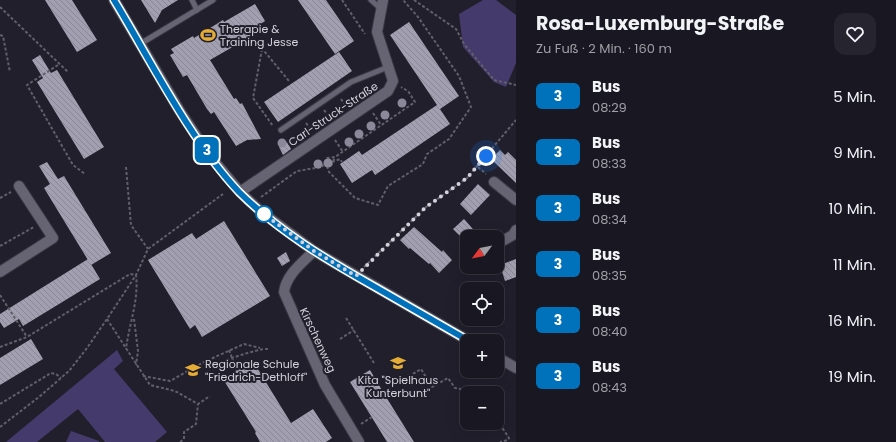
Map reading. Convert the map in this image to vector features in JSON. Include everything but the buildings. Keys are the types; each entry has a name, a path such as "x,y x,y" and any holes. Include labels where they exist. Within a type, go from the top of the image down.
{"street":[{"path":"114,0 181,113 209,154 240,192 260,211 314,251 460,336"},
{"name":"Carl-Struck-Straße","path":"240,192 388,91 393,81 377,32 381,4"},
{"path":"494,182 516,200"},
{"path":"0,272 53,238 19,186"},
{"path":"504,240 513,235 516,230"},
{"name":"Kirschenweg","path":"314,251 285,283 284,292 325,384 359,442"},
{"path":"504,361 516,368"}],"lane":[{"path":"192,0 197,10"},
{"path":"140,44 213,0"},
{"name":"Carl-Struck-Straße","path":"371,0 381,4"},
{"path":"281,130 351,82 388,67"}],"path":[{"path":"326,166 355,198 378,205 388,186 423,164 428,154 449,139 471,107 459,76 418,16 403,0"},
{"path":"414,0 456,29 464,44 494,80 516,84"},
{"path":"0,7 58,65 68,72"},
{"path":"0,35 3,36 10,72"},
{"path":"255,40 289,81"},
{"path":"262,49 253,98 273,127"},
{"path":"58,65 27,85 74,165 85,174"},
{"path":"322,167 327,158 335,157 343,152 415,102 408,91 393,81"},
{"path":"341,98 344,103"},
{"path":"324,110 327,115"},
{"path":"376,118 381,126"},
{"path":"356,276 426,207 467,178 516,120"},
{"path":"306,122 310,128"},
{"path":"338,145 343,152"},
{"path":"260,198 264,193 297,172 331,166 335,157"},
{"path":"332,162 340,159 342,162"},
{"path":"126,167 131,224 148,249"},
{"path":"0,427 62,378 88,348 136,275 148,249 223,194"},
{"path":"0,246 42,222"},
{"path":"0,347 27,337 130,274 136,275"},
{"path":"126,349 134,318 137,285 136,275"},
{"path":"0,295 27,337"},
{"path":"134,318 138,351 136,365"},
{"path":"346,318 374,363"},
{"path":"107,319 150,385 175,391 198,404"},
{"path":"340,339 354,330"},
{"path":"143,376 170,381 204,362 244,344 268,349"},
{"path":"207,374 211,368 260,348"},
{"path":"228,350 237,371"},
{"path":"383,392 421,369 432,388 448,378 455,388 460,389"},
{"path":"0,404 51,373 62,378"},
{"path":"198,404 210,396"},
{"path":"180,442 184,439 184,432 196,424 198,404"},
{"path":"500,442 508,440 509,438 504,430"}],"shaded area":[{"path":"483,0 496,0 516,15 516,63 506,87 494,82 463,47 459,14"},
{"path":"117,350 123,361 114,369 167,432 155,442 105,442 78,409 37,442 6,442"},
{"path":"71,431 99,441 99,442 66,442"}],"bus line":[{"name":"3","path":"114,0 181,113 209,154 240,192 260,211 314,251 460,336"}],"place":[{"name":"Therapie & Training Jesse","path":"208,35"},
{"name":"Kita \"Spielhaus Kunterbunt\"","path":"398,363"},
{"name":"Regionale Schule \"Friedrich-Dethloff\"","path":"193,370"}],"route":[{"path":"264,214 260,211 314,251 356,276 426,207 467,178 486,156"}]}
